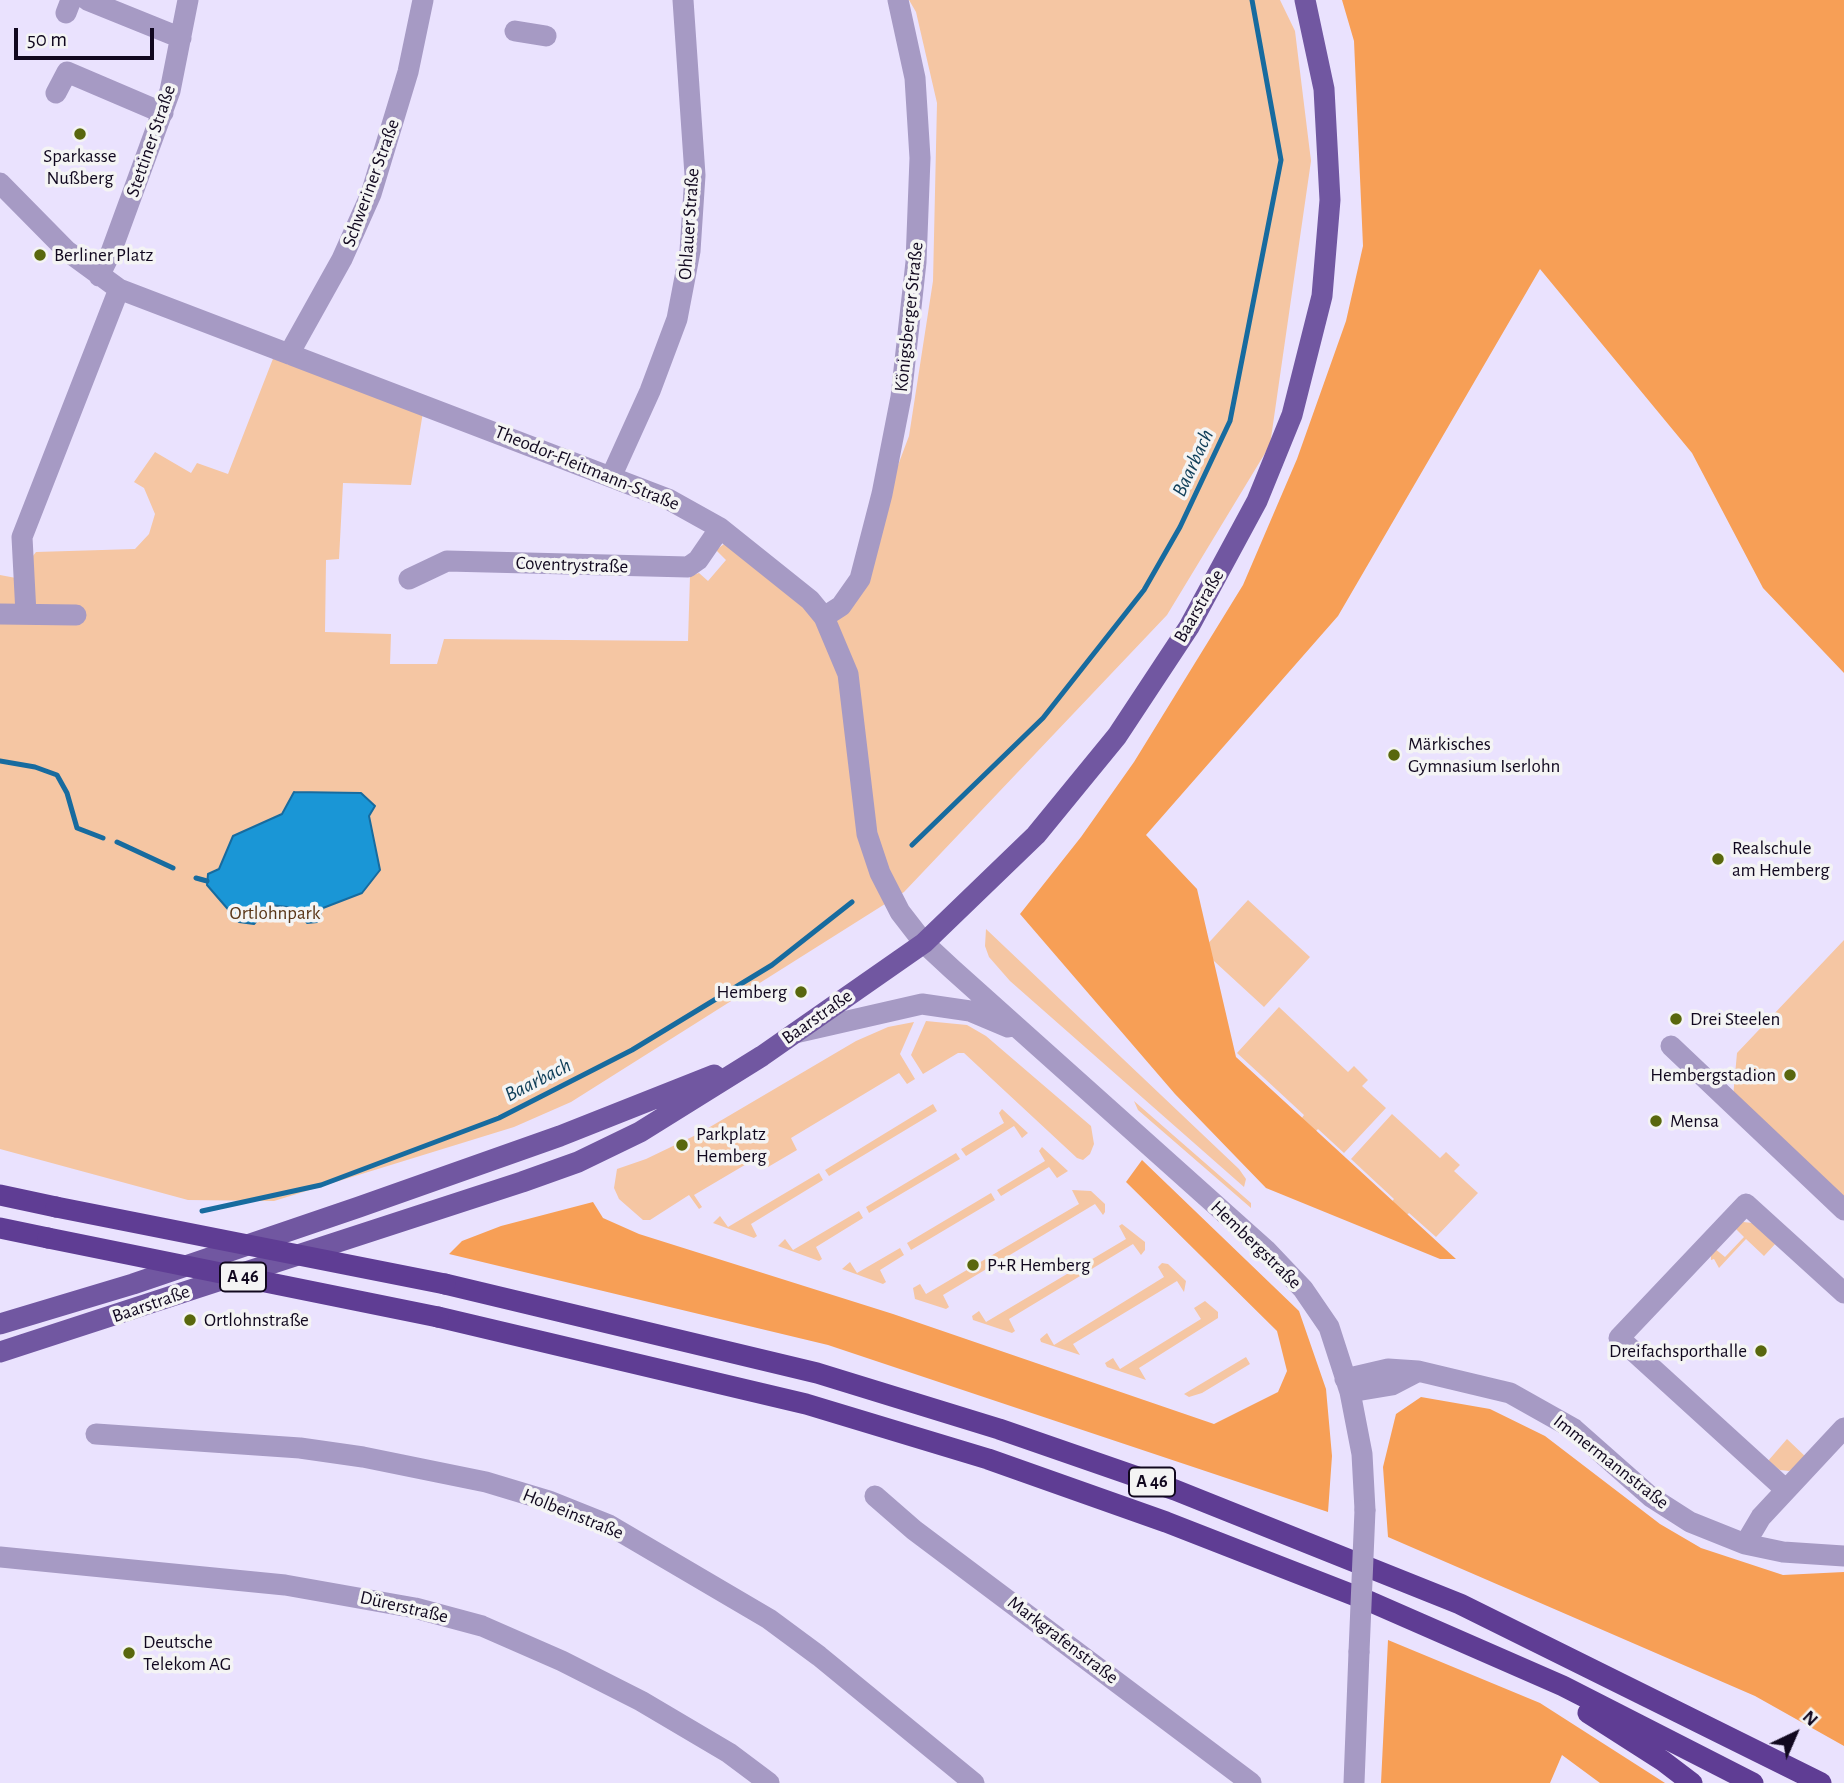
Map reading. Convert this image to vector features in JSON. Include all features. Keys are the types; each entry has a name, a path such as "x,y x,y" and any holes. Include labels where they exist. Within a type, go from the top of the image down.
{"highway":[{"name":"A 46","path":"0,1195 445,1284 817,1373 999,1429 1175,1490 1460,1604 1821,1783"},
{"name":"A 46","path":"0,1227 438,1317 806,1404 988,1459 1167,1522 1371,1602 1563,1686 1753,1783"},
{"path":"1371,1602 1600,1720 1692,1783"}],"main road":[{"name":"Baarstraße","path":"0,1352 578,1161 640,1132 762,1056 924,943 1036,835 1117,736 1189,627 1278,455 1292,415 1322,296 1327,248 1329,141 1324,89 1305,0"},
{"name":"Baarstraße","path":"0,1324 133,1284 372,1202 607,1118 762,1056"}],"street":[{"path":"87,0 181,38"},
{"name":"Stettiner Straße","path":"99,276 111,252 163,113 188,0"},
{"name":"Schweriner Straße","path":"289,354 342,259 371,194 408,72 423,0"},
{"name":"Ohlauer Straße","path":"611,477 650,391 677,318 690,251 695,175 683,0"},
{"name":"Königsberger Straße","path":"824,617 842,606 860,579 882,494 901,397 916,262 920,158 915,78 898,0"},
{"path":"56,93 67,72 163,113"},
{"name":"Theodor-Fleitmann-Straße","path":"0,183 20,205 99,276 119,289 694,511 792,584 824,617 848,674 867,834 880,873 895,903 924,943"},
{"path":"26,614 22,537 119,289"},
{"name":"Coventrystraße","path":"410,579 447,561 688,567 698,560 720,528"},
{"path":"0,614 76,615"},
{"name":"Hembergstraße","path":"924,943 1020,1032 1266,1250 1303,1289 1329,1327 1347,1385 1362,1454 1365,1510 1354,1783"},
{"name":"Hembergstraße","path":"793,1033 922,1004 970,1011 1020,1032"},
{"path":"1671,1046 1844,1210"},
{"path":"1786,1490 1619,1338 1746,1204 1844,1293"},
{"name":"Immermannstraße","path":"1347,1385 1392,1385 1418,1371 1480,1384 1538,1407 1574,1429 1651,1497 1690,1522 1745,1544 1783,1552 1844,1556"},
{"path":"1745,1544 1761,1517 1844,1427"},
{"name":"Holbeinstraße","path":"96,1434 300,1448 363,1457 486,1482 549,1501 609,1525 769,1619 819,1656 974,1783"},
{"name":"Markgrafenstraße","path":"875,1496 914,1530 1251,1783"},
{"name":"Dürerstraße","path":"0,1556 285,1584 415,1608 482,1626 562,1661 641,1701 729,1753 769,1783"}],"green space":[{"name":"Ortlohnpark","path":"909,0 1280,0 1295,31 1311,161 1270,445 1167,615 904,892 571,1102 514,1127 274,1201 188,1200 0,1149 0,575 16,578 36,552 135,549 149,534 155,514 144,488 134,482 155,452 191,473 197,463 228,474 276,351 424,406 411,485 343,483 339,559 326,560 325,632 391,634 390,664 437,664 444,639 688,641 690,576 699,573 708,581 726,560 716,550 728,541 821,615 856,577 909,436 933,281 937,103 916,12"},
{"path":"1248,900 1310,957 1264,1007 1202,950"},
{"path":"986,929 1239,1169 1246,1179 1244,1187 1010,981 989,957 985,946"},
{"name":"Hembergstadion","path":"1844,940 1844,1200 1733,1097 1737,1053"},
{"path":"1279,1007 1348,1072 1354,1066 1368,1080 1362,1086 1386,1108 1344,1153 1318,1129 1312,1135 1299,1122 1304,1115 1237,1053"},
{"path":"926,1021 967,1025 986,1036 1091,1126 1094,1144 1090,1154 1083,1160 1077,1158 964,1053 958,1053 923,1074 911,1055"},
{"path":"914,1022 900,1054 915,1079 907,1084 899,1073 791,1138 797,1150 768,1167 760,1156 694,1195 702,1207 699,1209 689,1195 650,1220 643,1220 619,1199 614,1188 617,1169 646,1159 698,1134 856,1041 888,1027"},
{"path":"1134,1101 1251,1203 1251,1208 1138,1110"},
{"path":"933,1104 937,1111 829,1176 825,1170"},
{"path":"1002,1109 1028,1133 1022,1138 1014,1126 966,1156 961,1149 1004,1123 999,1113"},
{"path":"1392,1114 1440,1158 1446,1152 1460,1165 1454,1171 1478,1193 1436,1237 1409,1213 1403,1219 1388,1206 1394,1199 1351,1159"},
{"path":"1042,1147 1068,1171 1057,1178 1049,1167 1001,1196 997,1190 1045,1161 1039,1151"},
{"path":"956,1153 960,1159 869,1213 866,1207"},
{"path":"819,1173 823,1180 751,1224 757,1236 754,1238 713,1223 720,1216 728,1227"},
{"path":"1072,1190 1091,1191 1105,1204 1103,1215 1095,1204 943,1295 949,1307 946,1309 915,1299 913,1288 920,1284 926,1294 1079,1204"},
{"path":"991,1193 995,1200 911,1250 907,1243"},
{"path":"859,1211 863,1218 816,1247 822,1259 819,1261 778,1246 785,1239 793,1250"},
{"path":"1743,1222 1753,1223 1777,1242 1764,1256 1746,1239 1719,1268 1714,1259 1711,1260 1714,1248 1725,1257 1744,1237 1734,1227"},
{"path":"1122,1224 1145,1242 1145,1250 1141,1255 1133,1244 1009,1319 1015,1331 1012,1333 973,1320 972,1316 979,1311 986,1322 1126,1239 1119,1226"},
{"path":"900,1248 904,1255 880,1270 886,1282 883,1284 842,1269 850,1262 857,1273"},
{"path":"1162,1263 1168,1264 1186,1281 1184,1292 1177,1281 1073,1344 1080,1355 1041,1342 1040,1339 1047,1333 1054,1345 1164,1277 1158,1267"},
{"path":"1205,1301 1218,1312 1218,1318 1139,1368 1146,1380 1107,1367 1105,1363 1113,1358 1120,1369 1201,1319 1194,1308"},
{"path":"1246,1357 1250,1364 1202,1393 1189,1397 1184,1394"},
{"path":"1787,1439 1808,1459 1789,1471 1780,1470 1768,1461"}],"shaded area":[{"path":"1342,0 1844,0 1844,673 1763,588 1692,453 1540,269 1338,616 1146,835 1197,889 1236,1057 1456,1259 1440,1259 1266,1188 1175,1094 1020,914 1081,837 1134,762 1243,585 1297,459 1346,321 1363,246 1354,41"},
{"path":"1142,1160 1299,1311 1326,1389 1332,1456 1328,1512 828,1345 449,1254 462,1241 501,1226 593,1202 603,1218 639,1234 893,1314 1214,1424 1278,1392 1287,1371 1277,1331 1126,1182"},
{"path":"1421,1397 1490,1409 1545,1436 1660,1524 1701,1548 1783,1575 1844,1572 1844,1746 1755,1696 1388,1537 1383,1467 1396,1414"},
{"path":"1388,1640 1540,1703 1665,1783 1600,1783 1562,1755 1550,1783 1381,1783"}],"water":[{"path":"294,792 361,793 375,806 369,816 380,870 362,893 323,908 317,922 307,923 295,908 271,905 254,924 239,922 207,885 208,874 219,869 233,836 282,814"}],"waterway":[{"name":"Baarbach","path":"912,845 1043,718 1144,590 1180,527 1230,421 1281,160 1252,0"},
{"path":"0,761 35,767 57,775 67,793 77,828 103,838"},
{"path":"117,842 173,868"},
{"path":"196,878 207,881"},
{"name":"Baarbach","path":"202,1211 321,1185 499,1118 632,1050 772,965 852,902"}],"place":[{"name":"Sparkasse Nußberg","path":"80,134"},
{"name":"Berliner Platz","path":"40,255"},
{"name":"Märkisches Gymnasium Iserlohn","path":"1394,755"},
{"name":"Realschule am Hemberg","path":"1718,859"},
{"name":"Hemberg","path":"801,992"},
{"name":"Drei Steelen","path":"1676,1019"},
{"name":"Hembergstadion","path":"1790,1075"},
{"name":"Mensa","path":"1656,1121"},
{"name":"Parkplatz Hemberg","path":"682,1145"},
{"name":"P+R Hemberg","path":"973,1265"},
{"name":"Ortlohnstraße","path":"190,1320"},
{"name":"Dreifachsporthalle","path":"1761,1351"},
{"name":"Deutsche Telekom AG","path":"129,1653"}]}
